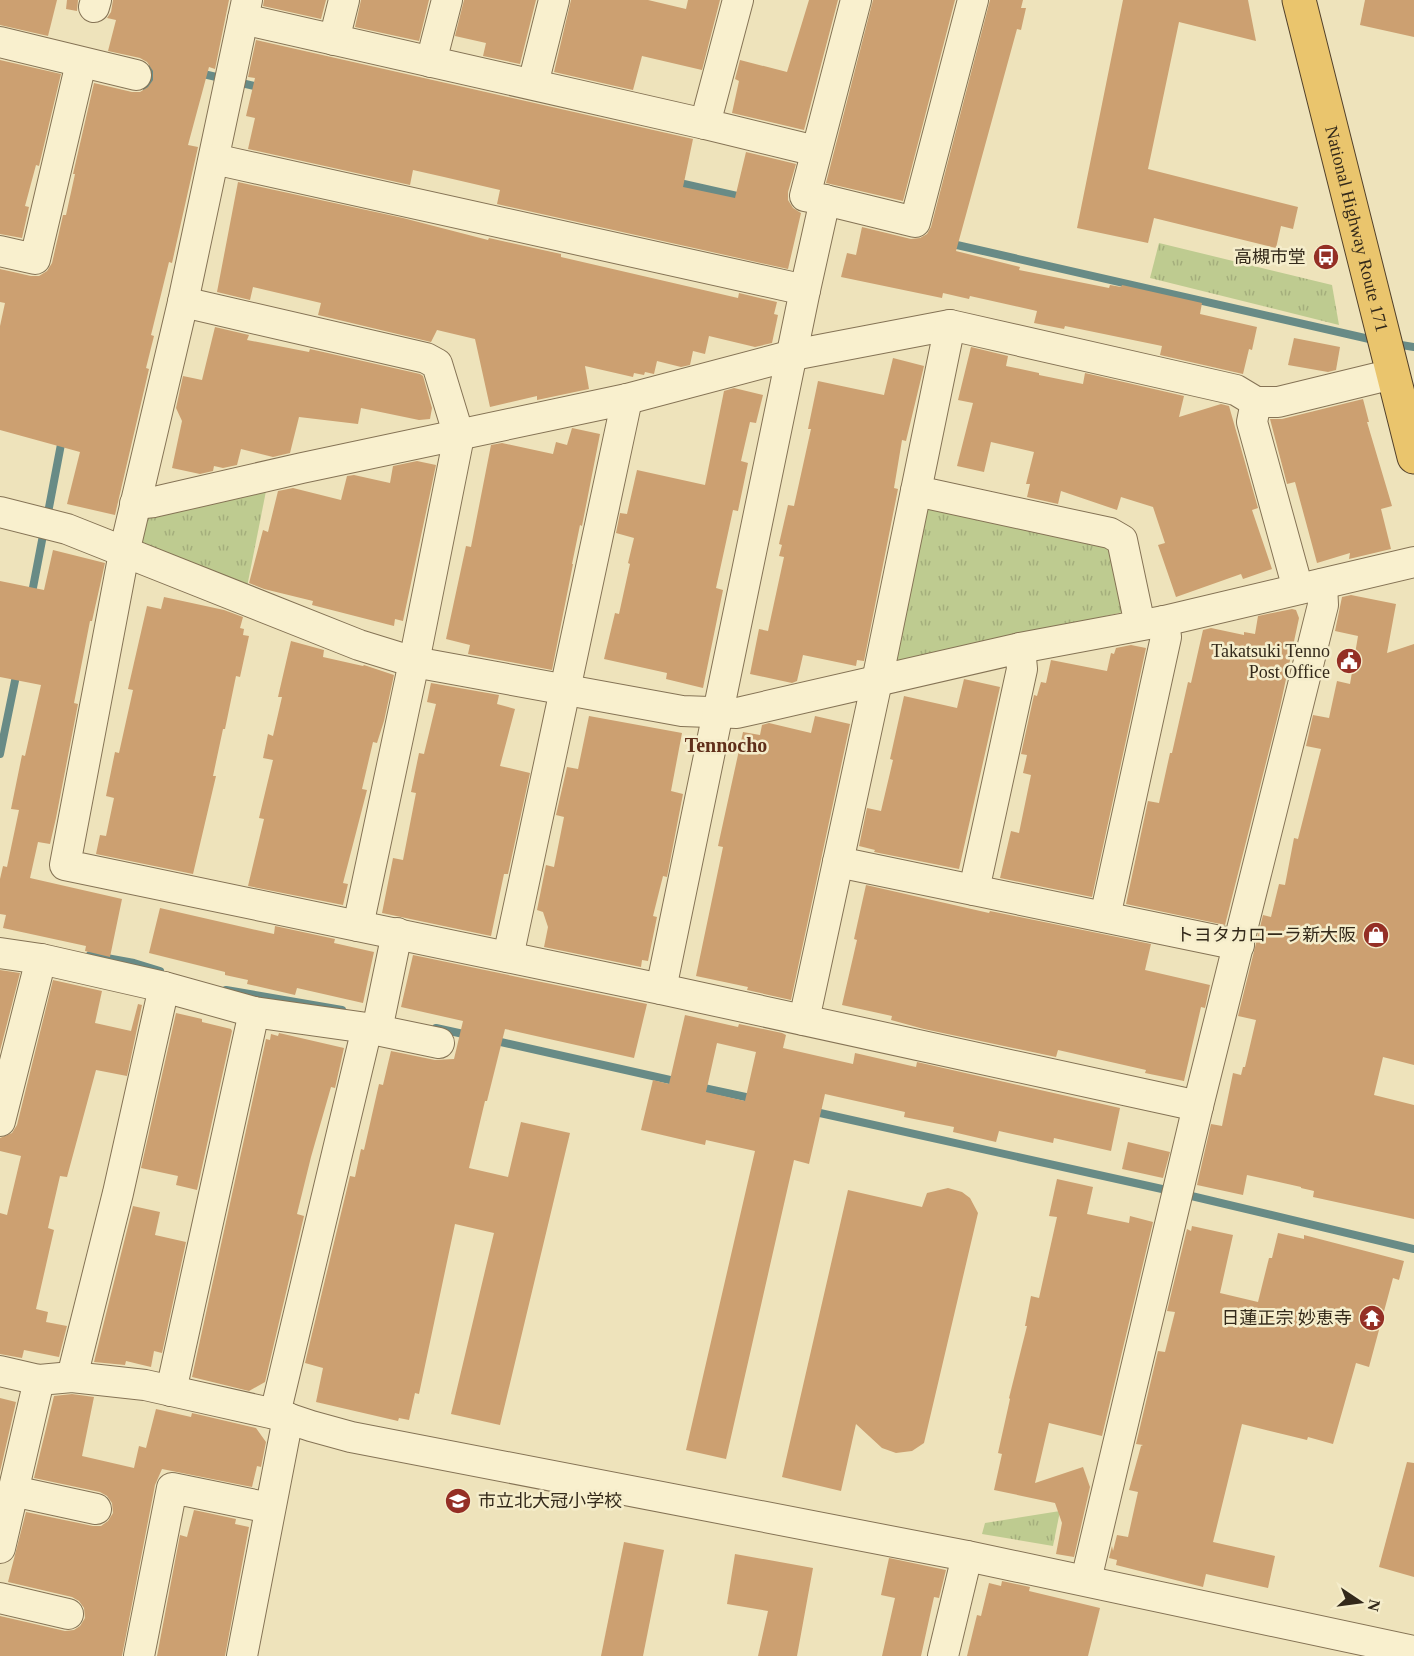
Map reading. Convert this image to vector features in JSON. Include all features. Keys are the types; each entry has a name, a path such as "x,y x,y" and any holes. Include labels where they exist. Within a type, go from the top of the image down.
{"highway":[{"name":"National Highway Route 171","path":"1299,0 1414,457"}],"street":[{"path":"334,40 344,0"},
{"path":"431,62 447,0"},
{"path":"533,84 554,0"},
{"path":"705,123 738,0"},
{"path":"856,0 805,196 915,222 973,0"},
{"path":"816,152 705,123 334,40 245,10 183,302 124,553 65,865 661,989 1198,1106"},
{"path":"0,42 136,75"},
{"path":"0,251 34,259 81,63"},
{"path":"214,159 805,290"},
{"path":"661,989 825,200"},
{"path":"183,302 426,358 438,364 459,436 358,926"},
{"path":"135,504 154,502 627,399 793,355 950,325 1236,390 1256,402 1278,402 1393,374"},
{"path":"804,1020 950,325"},
{"path":"508,957 627,399"},
{"path":"1086,1580 1198,1106 1323,605 1310,586 1252,422 1256,402"},
{"path":"916,491 1110,533 1122,540 1152,623 1166,638 1105,917"},
{"path":"0,512 67,529 359,645 414,662 682,711 737,713 1020,648 1152,623 1414,562"},
{"path":"974,890 1022,669 1020,648"},
{"path":"838,862 1239,945"},
{"path":"242,1656 270,1508 281,1416 372,1029 397,933"},
{"path":"0,953 164,987 254,1012 372,1029 439,1042"},
{"path":"0,1121 41,960"},
{"path":"72,1377 118,1192 164,987"},
{"path":"171,1391 254,1012"},
{"path":"0,1371 39,1380 72,1377 145,1385 281,1416 351,1437 967,1556 1414,1651"},
{"path":"0,1548 39,1380"},
{"path":"139,1656 172,1488 270,1508"},
{"path":"13,1491 96,1509"},
{"path":"943,1656 967,1556"},
{"path":"0,1598 68,1614"}],"green space":[{"path":"1159,243 1332,285 1339,325 1150,278"},
{"path":"266,491 247,587 143,548 138,539 141,524 150,516"},
{"path":"930,503 1108,543 1123,612 894,665 920,509"},
{"path":"1060,1511 1053,1546 982,1534 985,1523"}],"building":[{"path":"0,0 57,0 48,36 0,25"},
{"path":"67,0 78,0 77,11 66,9"},
{"path":"113,0 229,0 215,69 209,67 188,145 198,147 172,263 169,262 151,335 154,336 146,368 149,369 115,515 67,504 80,452 0,430 0,326 5,303 0,302 0,269 39,276 47,271 52,263 63,215 66,215 94,83 140,92 153,80 153,71 147,62 140,58 108,51 116,20 107,18 111,12"},
{"path":"264,0 326,0 321,19 263,6"},
{"path":"361,0 429,0 419,41 355,27"},
{"path":"464,0 536,0 520,64 483,56 486,43 455,36"},
{"path":"571,0 648,0 686,9 688,0 720,0 702,70 642,56 633,90 554,72"},
{"path":"809,0 838,0 804,130 732,113 739,81 735,79 740,60 787,72"},
{"path":"873,0 955,0 903,201 826,183"},
{"path":"990,0 1023,0 1021,8 1026,8 1021,30 1017,29 956,251 1020,267 1019,270 1109,288 1110,285 1121,287 1122,285 1202,303 1200,314 1257,327 1243,374 1160,355 1162,346 1065,326 1064,329 1034,323 1037,311 970,296 969,299 943,293 942,298 841,277 847,253 856,255 862,227 911,239 927,234 931,227"},
{"path":"1123,0 1248,0 1256,41 1179,22 1148,169 1298,207 1293,229 1281,226 1276,248 1154,218 1148,243 1077,228"},
{"path":"1365,0 1414,0 1414,37 1360,25"},
{"path":"256,40 693,139 683,187 735,198 746,152 796,164 788,200 793,208 801,213 788,269 497,204 500,190 413,170 410,185 248,149 255,118 246,116 255,78 248,77"},
{"path":"0,60 61,74 39,166 36,165 25,206 29,207 22,238 0,234"},
{"path":"238,182 403,218 488,240 489,238 561,254 561,257 738,298 739,293 777,302 774,314 778,315 772,343 755,347 709,336 705,354 693,351 690,365 681,367 657,361 654,374 634,373 633,377 585,366 589,389 537,400 537,396 490,407 475,339 437,330 431,342 318,315 321,303 253,287 250,300 217,292"},
{"path":"215,327 249,335 247,340 309,352 310,349 420,374 423,376 432,408 430,419 419,420 361,408 358,424 299,417 290,453 273,457 241,449 237,465 223,468 214,466 213,471 200,474 172,468 182,421 176,408 183,376 202,380"},
{"path":"1294,338 1340,347 1336,370 1328,372 1288,365"},
{"path":"971,347 1008,356 1006,366 1039,373 1039,375 1083,384 1085,373 1184,396 1179,417 1221,404 1229,406 1258,508 1252,510 1272,569 1243,579 1241,574 1176,597 1158,545 1165,543 1153,507 1121,497 1117,510 1061,491 1058,504 1027,497 1030,484 1026,484 1034,452 991,442 984,472 957,466 973,403 958,400"},
{"path":"893,358 924,366 906,441 902,440 894,488 898,489 864,661 857,660 856,666 803,655 797,681 792,683 750,674 759,629 768,631 784,557 779,556 782,545 779,544 788,505 794,506 811,429 808,429 818,381 884,395"},
{"path":"734,388 763,395 756,423 750,422 741,461 748,463 738,511 733,510 716,588 723,590 703,688 666,679 667,673 604,659 615,613 619,614 634,538 616,533 620,513 627,514 637,470 705,485 724,391"},
{"path":"1363,399 1369,422 1367,422 1392,506 1381,509 1391,549 1349,559 1350,553 1317,563 1295,482 1287,484 1270,419 1282,419"},
{"path":"572,428 600,434 552,670 468,654 470,645 446,639 466,546 471,547 491,445 502,443 553,454 556,442 567,445"},
{"path":"417,461 436,465 403,621 395,619 394,626 312,605 313,601 249,583 263,530 268,532 278,491 293,488 341,500 347,476 354,475 390,483 393,466"},
{"path":"53,550 105,563 92,621 90,621 74,703 78,704 50,844 38,842 30,878 122,899 110,957 85,951 86,946 3,928 6,915 0,914 0,879 3,866 7,867 19,810 11,809 22,755 25,756 41,685 0,677 0,581 44,590"},
{"path":"1351,595 1396,604 1387,653 1414,644 1414,1065 1383,1057 1374,1095 1414,1105 1414,1219 1313,1197 1314,1191 1247,1175 1243,1195 1197,1185 1211,1124 1222,1126 1233,1073 1241,1075 1245,1067 1256,1020 1238,1016 1263,915 1271,917 1279,884 1285,885 1294,838 1298,839 1321,749 1306,746 1313,715 1329,718 1337,681 1350,684 1358,636 1335,631 1342,597"},
{"path":"164,597 224,610 243,617 240,628 244,629 243,635 249,636 240,677 236,676 225,729 223,729 213,776 216,776 193,874 96,854 100,835 106,836 114,798 106,796 115,752 119,753 133,690 128,689 147,606 161,609"},
{"path":"1296,610 1299,618 1280,707 1225,925 1126,904 1148,801 1159,803 1203,630 1211,628 1244,635 1244,632 1255,634 1258,616"},
{"path":"291,641 324,650 323,657 364,665 394,675 384,721 377,743 373,742 362,789 367,790 343,883 348,884 343,905 248,886 264,819 259,818 273,760 263,758 268,734 273,736 282,697 278,697"},
{"path":"1131,645 1146,648 1092,897 1000,878 1011,831 1019,833 1031,775 1023,773 1027,755 1021,754 1034,695 1037,696 1041,682 1046,683 1051,660 1107,671 1111,653 1114,654 1116,648"},
{"path":"964,679 1000,687 959,869 874,852 875,850 859,846 867,808 881,811 904,696 957,708"},
{"path":"431,683 499,695 497,704 515,709 500,766 530,773 508,874 504,874 491,936 382,913 393,858 403,860 416,793 411,792 419,753 424,754 436,704 427,702"},
{"path":"589,716 682,733 671,791 683,794 667,877 663,876 653,916 657,917 648,961 642,960 641,967 544,947 548,927 543,912 537,910 546,865 554,867 564,817 556,815 567,767 578,769"},
{"path":"815,716 850,724 791,1000 747,990 748,987 696,976 723,847 718,846 743,732 760,735 762,725 769,723 811,733"},
{"path":"866,885 989,913 990,911 1151,944 1145,970 1210,985 1205,1008 1201,1007 1184,1081 1058,1050 1056,1057 924,1029 891,1020 892,1016 842,1005 857,940 854,939"},
{"path":"160,908 274,934 275,926 335,939 334,943 374,952 363,1003 297,988 295,995 247,984 248,980 225,975 225,972 149,953"},
{"path":"413,955 647,1004 634,1058 505,1029 469,1168 508,1177 521,1122 570,1133 500,1425 451,1414 494,1233 455,1224 419,1394 415,1393 409,1420 399,1418 398,1421 316,1402 323,1368 305,1363 350,1176 355,1177 361,1149 364,1150 379,1084 383,1085 391,1051 435,1060 454,1059 463,1021 401,1007"},
{"path":"0,970 20,973 0,1051"},
{"path":"53,980 102,991 95,1023 131,1031 138,1004 142,1005 127,1076 96,1070 67,1177 60,1176 48,1228 54,1230 36,1309 48,1312 46,1322 67,1326 59,1357 24,1350 22,1358 0,1354 0,1213 7,1215 21,1156 0,1151 0,1138 12,1133 17,1125"},
{"path":"176,1013 202,1019 202,1022 232,1031 197,1190 176,1185 178,1176 141,1168"},
{"path":"685,1015 738,1027 739,1024 782,1033 786,1035 783,1048 853,1064 855,1053 916,1067 917,1062 1120,1108 1111,1151 1054,1138 1053,1143 999,1131 996,1142 953,1132 954,1127 904,1117 905,1112 825,1094 809,1164 794,1160 726,1459 686,1450 755,1151 706,1140 705,1145 641,1130 653,1080 669,1084","holes":["717,1043 756,1052 745,1101 706,1092"]},
{"path":"279,1033 344,1048 335,1088 331,1087 297,1214 304,1216 265,1382 249,1391 192,1377 266,1039 270,1040 271,1034 278,1036"},
{"path":"1128,1142 1170,1152 1163,1178 1122,1169"},
{"path":"1057,1179 1093,1187 1087,1214 1129,1223 1130,1216 1153,1222 1102,1436 1049,1423 1035,1483 1083,1467 1090,1487 1074,1557 1056,1554 1062,1523 1055,1503 994,1490 1002,1454 998,1453 1027,1326 1025,1326 1031,1296 1039,1298 1057,1217 1049,1216"},
{"path":"948,1188 962,1192 970,1198 978,1213 924,1443 912,1451 896,1453 882,1448 856,1424 841,1491 782,1477 848,1190 922,1207 927,1193"},
{"path":"133,1206 160,1212 155,1235 186,1242 162,1353 154,1351 151,1367 126,1361 125,1365 94,1362"},
{"path":"1192,1226 1233,1235 1220,1293 1258,1302 1278,1233 1304,1239 1304,1235 1404,1261 1399,1280 1393,1278 1369,1367 1356,1363 1333,1444 1242,1424 1213,1542 1275,1556 1268,1588 1206,1574 1203,1587 1116,1565 1117,1560 1109,1558 1117,1535 1128,1537 1138,1492 1129,1490 1143,1445 1136,1444 1158,1351 1165,1352 1175,1312 1167,1311 1187,1229 1191,1231"},
{"path":"72,1394 94,1397 82,1456 134,1468 139,1446 146,1448 156,1409 191,1417 192,1413 256,1428 266,1442 261,1467 257,1466 252,1487 162,1469 155,1485 122,1656 0,1656 0,1616 65,1631 74,1630 85,1618 84,1608 72,1597 8,1582 26,1512 93,1526 101,1526 113,1513 112,1503 100,1492 34,1478 54,1396"},
{"path":"0,1398 16,1402 0,1472"},
{"path":"1407,1462 1414,1463 1414,1577 1379,1567"},
{"path":"194,1510 236,1519 235,1524 249,1527 225,1656 157,1656 180,1535 187,1537"},
{"path":"624,1542 664,1550 643,1656 601,1656"},
{"path":"735,1554 813,1568 797,1656 758,1656 768,1611 727,1604"},
{"path":"889,1558 946,1570 939,1598 934,1597 921,1656 882,1656 895,1598 881,1595"},
{"path":"1002,1581 1030,1587 1029,1591 1100,1608 1088,1656 967,1656 977,1615 981,1616 989,1583 1001,1586"}],"waterway":[{"path":"146,95 154,60"},
{"path":"199,73 225,79"},
{"path":"237,82 263,88"},
{"path":"675,182 746,198"},
{"path":"948,243 1378,341"},
{"path":"1395,344 1414,347"},
{"path":"47,518 62,439"},
{"path":"31,598 44,530"},
{"path":"0,754 17,671"},
{"path":"90,955 134,963 160,971"},
{"path":"226,990 342,1010"},
{"path":"436,1028 468,1035"},
{"path":"492,1040 679,1082"},
{"path":"699,1087 755,1099"},
{"path":"811,1111 1171,1191"},
{"path":"1183,1194 1414,1249"}],"place":[{"name":"高槻市堂","path":"1326,257"},
{"name":"Takatsuki Tenno Post Office","path":"1349,661"},
{"name":"トヨタカローラ新大阪","path":"1376,935"},
{"name":"日蓮正宗 妙恵寺","path":"1372,1318"},
{"name":"市立北大冠小学校","path":"458,1501"}],"district":[{"name":"Tennocho","path":"726,745"}]}
